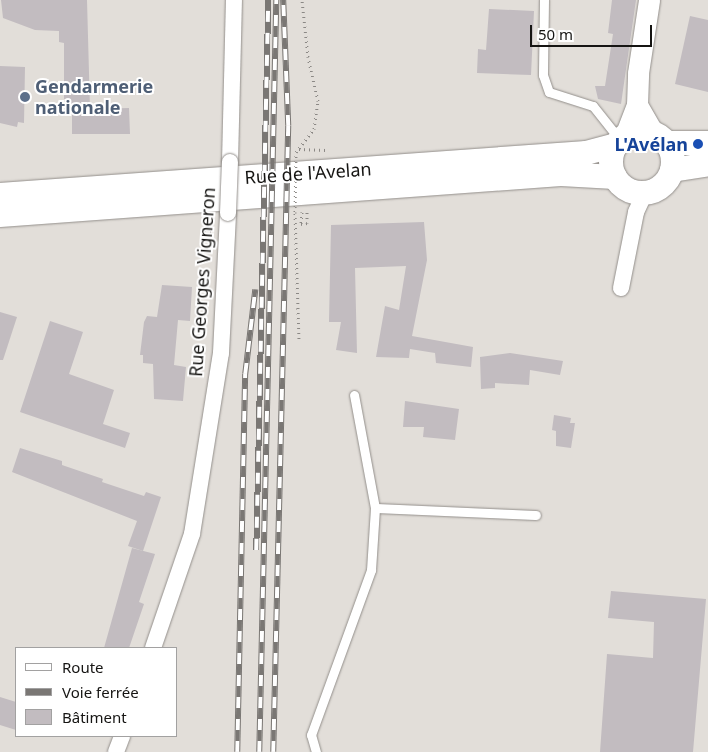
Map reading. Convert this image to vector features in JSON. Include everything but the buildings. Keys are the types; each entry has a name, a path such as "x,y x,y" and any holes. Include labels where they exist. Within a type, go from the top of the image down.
{"main road":[{"path":"660,138 673,161 672,170 662,186 645,193 628,189 615,177 611,161 620,140 634,132 660,138 708,143"},
{"name":"Rue de l'Avelan","path":"0,195 586,153 620,140"},
{"path":"672,170 708,164"},
{"name":"Rue de l'Avelan","path":"0,215 561,174 615,177"}],"street":[{"name":"Rue Georges Vigneron","path":"153,647 192,534 221,353 230,162 234,0"},
{"path":"620,140 637,105 638,73 648,0"},
{"path":"637,105 660,138"},
{"path":"621,288 636,212 645,193"},
{"path":"116,752 122,737"}],"lane":[{"path":"544,0 542,75 548,92 593,106 620,140"},
{"path":"316,752 311,735 372,570 375,508 354,395"},
{"path":"375,508 536,515"}],"path":[{"path":"299,342 295,212 296,152 314,129 318,101 308,57 302,0"},
{"path":"302,212 301,224 307,223 307,212"},
{"path":"206,219 205,231 211,232"}],"railway":[{"path":"256,550 268,0"},
{"path":"259,752 276,0"},
{"path":"273,752 288,126 283,0"},
{"path":"237,752 245,374 255,290"}],"place":[{"name":"Gendarmerie nationale","path":"25,97"},
{"name":"L'Avélan","path":"698,144"}]}
